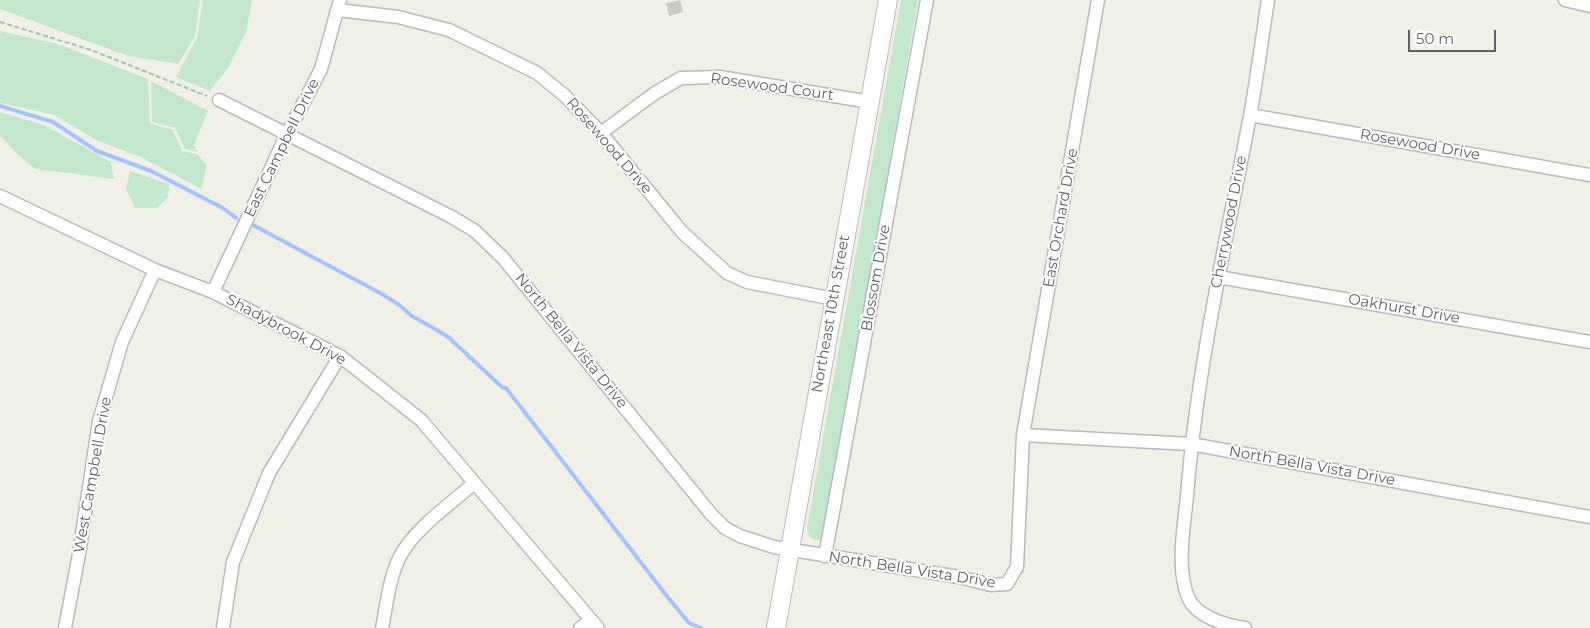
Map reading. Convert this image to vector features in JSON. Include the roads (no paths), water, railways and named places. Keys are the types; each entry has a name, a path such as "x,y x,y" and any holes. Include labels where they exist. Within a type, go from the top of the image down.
{"main road":[{"name":"Northeast 10th Street","path":"776,628 888,0"}],"street":[{"name":"Blossom Drive","path":"825,556 927,0"},
{"name":"East Orchard Drive","path":"1023,435 1098,0"},
{"name":"Cherrywood Drive","path":"1245,628 1228,626 1205,616 1188,599 1181,577 1191,444 1218,277 1250,115 1268,0"},
{"path":"1565,0 1590,6"},
{"name":"Rosewood Drive","path":"339,5 449,30 537,73 564,95 601,133 682,232 727,273 747,282 834,300"},
{"name":"East Campbell Drive","path":"213,292 287,134 321,68 339,5"},
{"name":"Rosewood Court","path":"601,133 654,93 680,78 720,77 870,102"},
{"name":"North Bella Vista Drive","path":"219,100 475,231 503,258 711,514 725,528 757,543 825,556 959,577 991,585 1007,584 1017,567 1023,435 1191,444 1590,517"},
{"name":"Rosewood Drive","path":"1250,115 1590,175"},
{"name":"Shadybrook Drive","path":"0,196 155,270 213,292 340,356 421,420 590,625"},
{"name":"West Campbell Drive","path":"65,628 79,554 99,421 122,342 155,270"},
{"name":"Oakhurst Drive","path":"1218,277 1590,342"},
{"path":"223,628 233,562 269,473 340,356"},
{"path":"382,628 390,584 401,554 415,535 474,483"}],"waterway":[{"path":"0,106 53,122 97,151 151,171 223,208 236,218"},
{"path":"253,225 398,304 412,316 447,336 503,388 506,388 666,595 689,623 701,628"}]}
